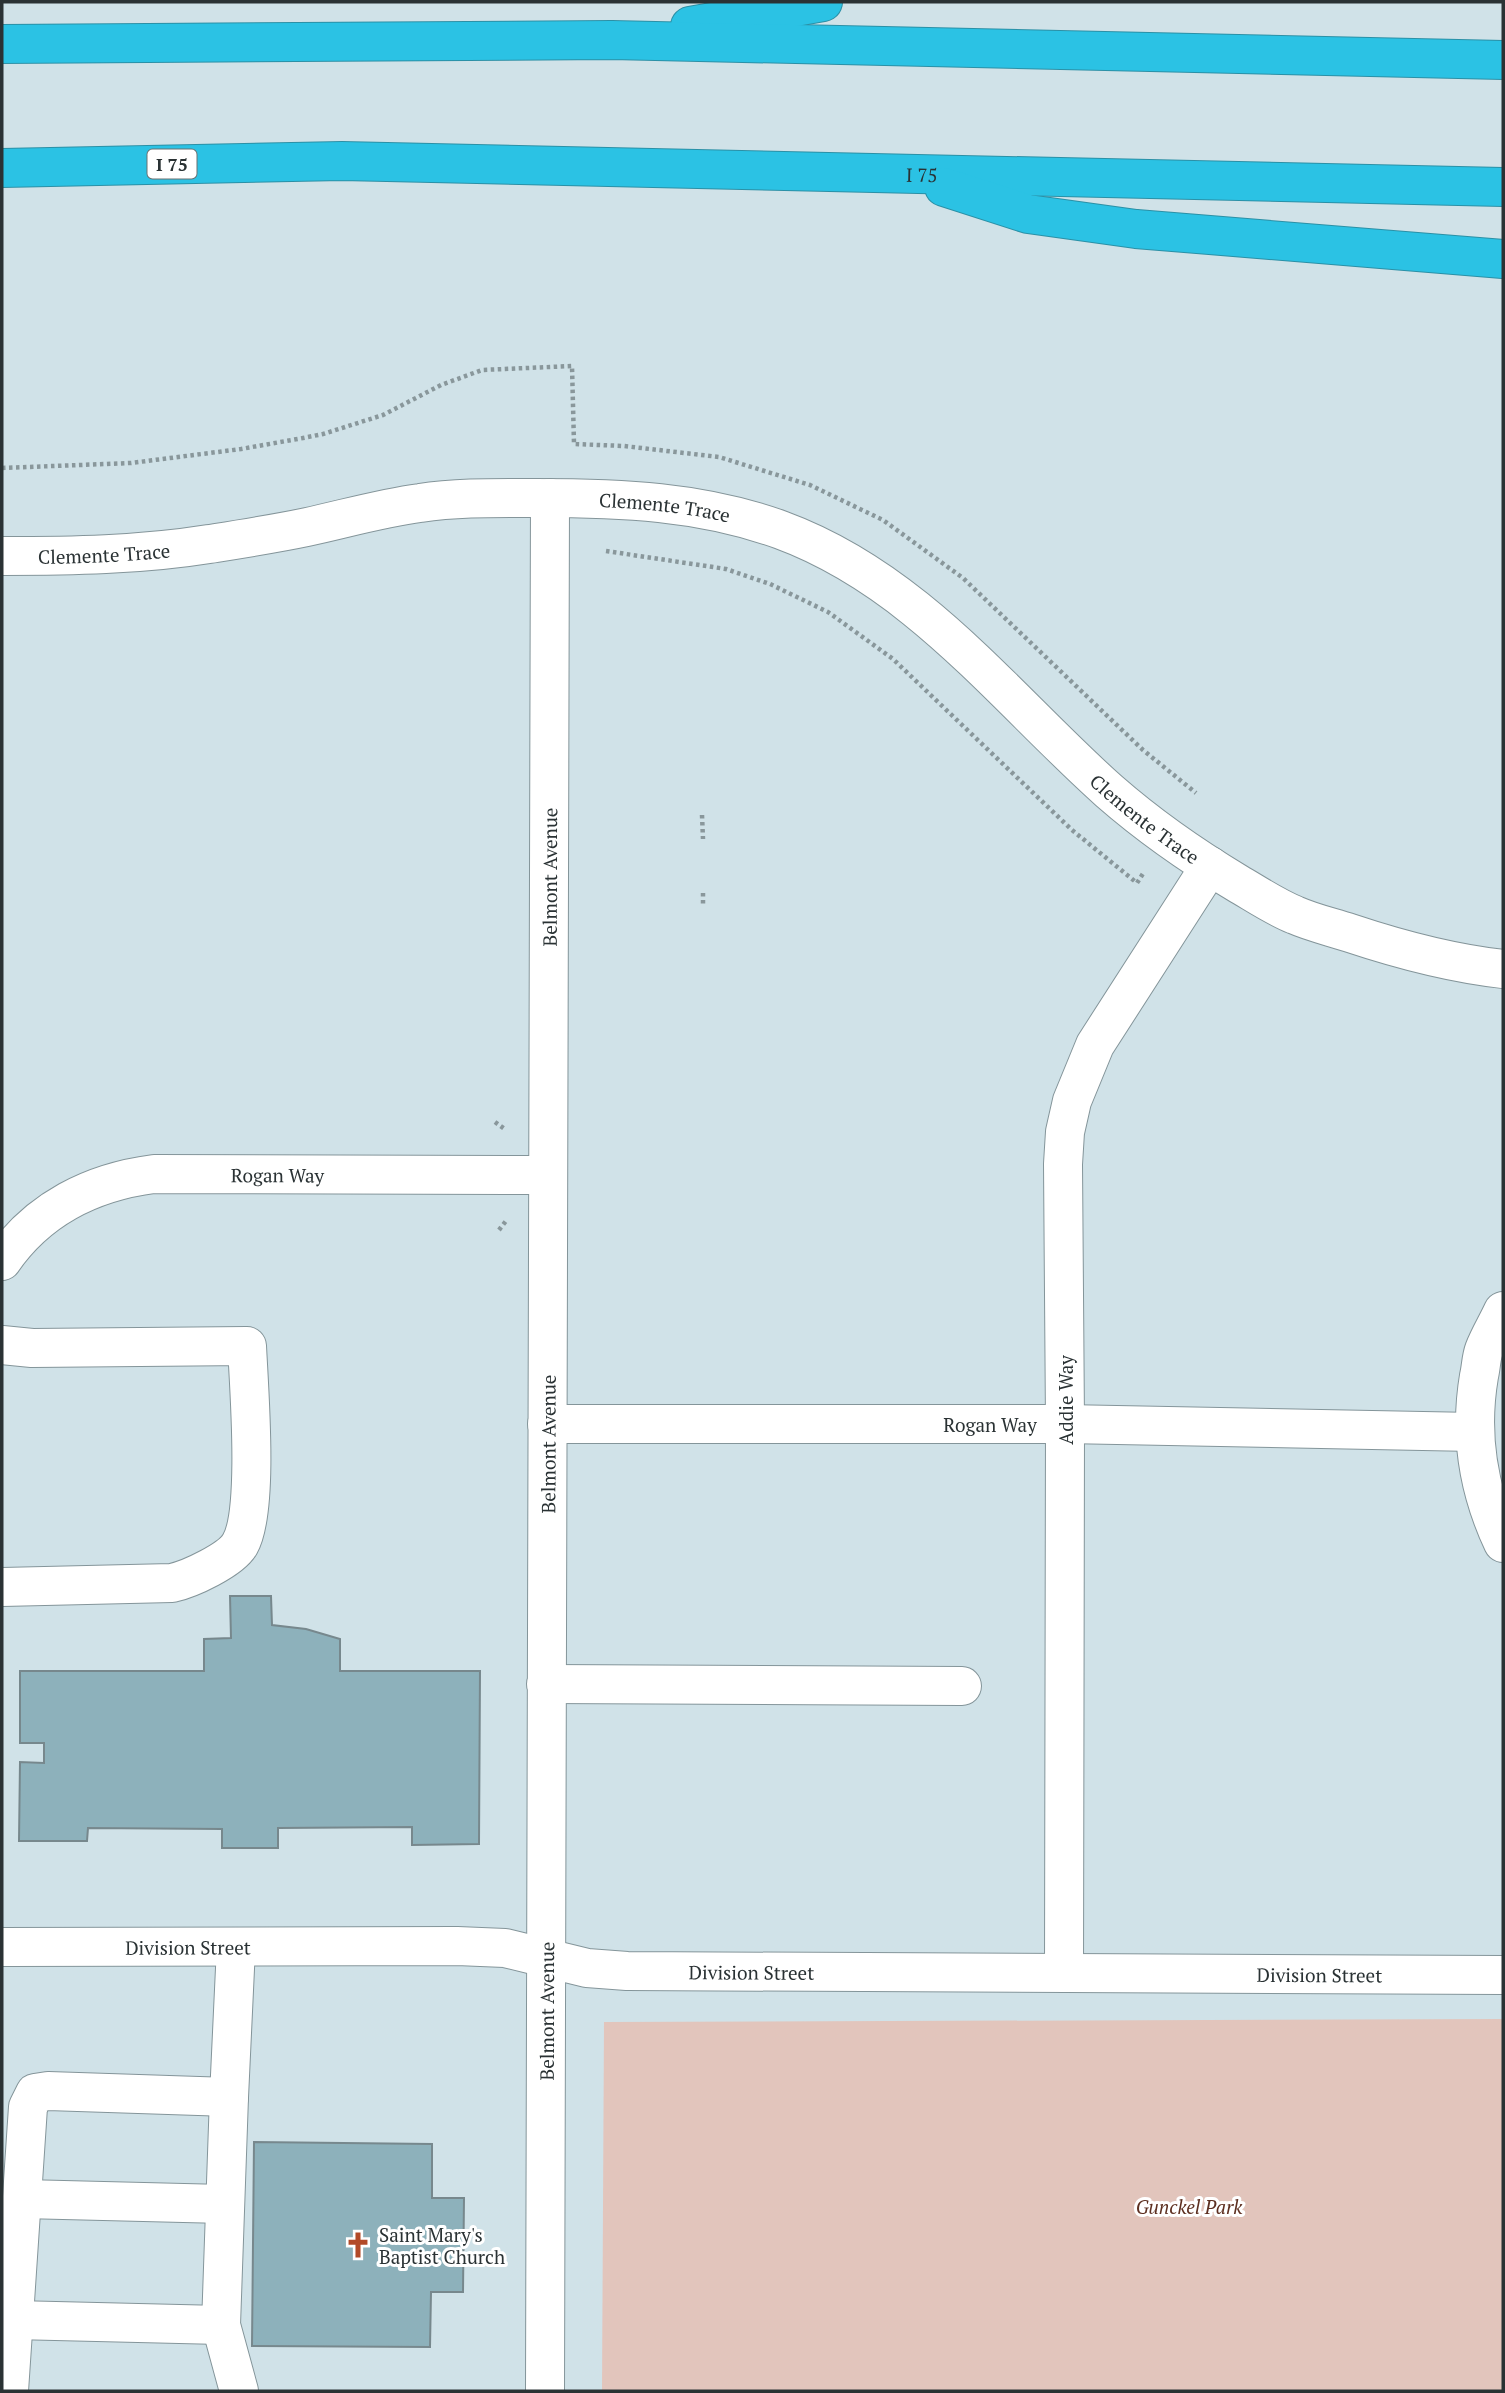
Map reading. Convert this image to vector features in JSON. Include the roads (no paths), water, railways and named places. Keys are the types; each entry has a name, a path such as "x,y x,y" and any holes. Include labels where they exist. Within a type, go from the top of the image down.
{"highway":[{"path":"612,40 823,2"},
{"path":"2,44 612,40 1503,61"},
{"name":"I 75","path":"2,168 342,161 1503,187"},
{"path":"902,174 1028,214 1136,229 1503,259"}],"street":[{"name":"Clemente Trace","path":"2,556 71,556 189,547 264,536 421,503 484,498 640,499 709,509 791,534 856,566 917,608 1108,790 1174,843 1294,915 1405,951 1458,964 1503,969"},
{"name":"Belmont Avenue","path":"545,2391 550,498"},
{"name":"Addie Way","path":"1064,1973 1065,1132 1072,1101 1095,1045 1210,866"},
{"name":"Rogan Way","path":"13,1247 63,1203 83,1192 129,1177 154,1174 548,1175"},
{"path":"1503,1311 1484,1352 1476,1397 1474,1432 1479,1478 1503,1544"},
{"path":"2,1345 33,1348 247,1346 250,1515 240,1545 211,1568 188,1580 172,1583 2,1587"},
{"name":"Rogan Way","path":"547,1424 1065,1424 1474,1432"},
{"path":"546,1684 962,1686"},
{"name":"Division Street","path":"2,1947 457,1946 505,1948 587,1968 627,1971 1503,1975"},
{"path":"236,1947 220,2325 239,2391"},
{"path":"9,2391 28,2107 35,2093 48,2091 229,2096"},
{"path":"23,2199 224,2204"},
{"path":"14,2320 220,2325"}],"place":[{"name":"Saint Mary's Baptist Church","path":"358,2245"}],"park label":[{"name":"Gunckel Park","path":"1189,2206"}]}
